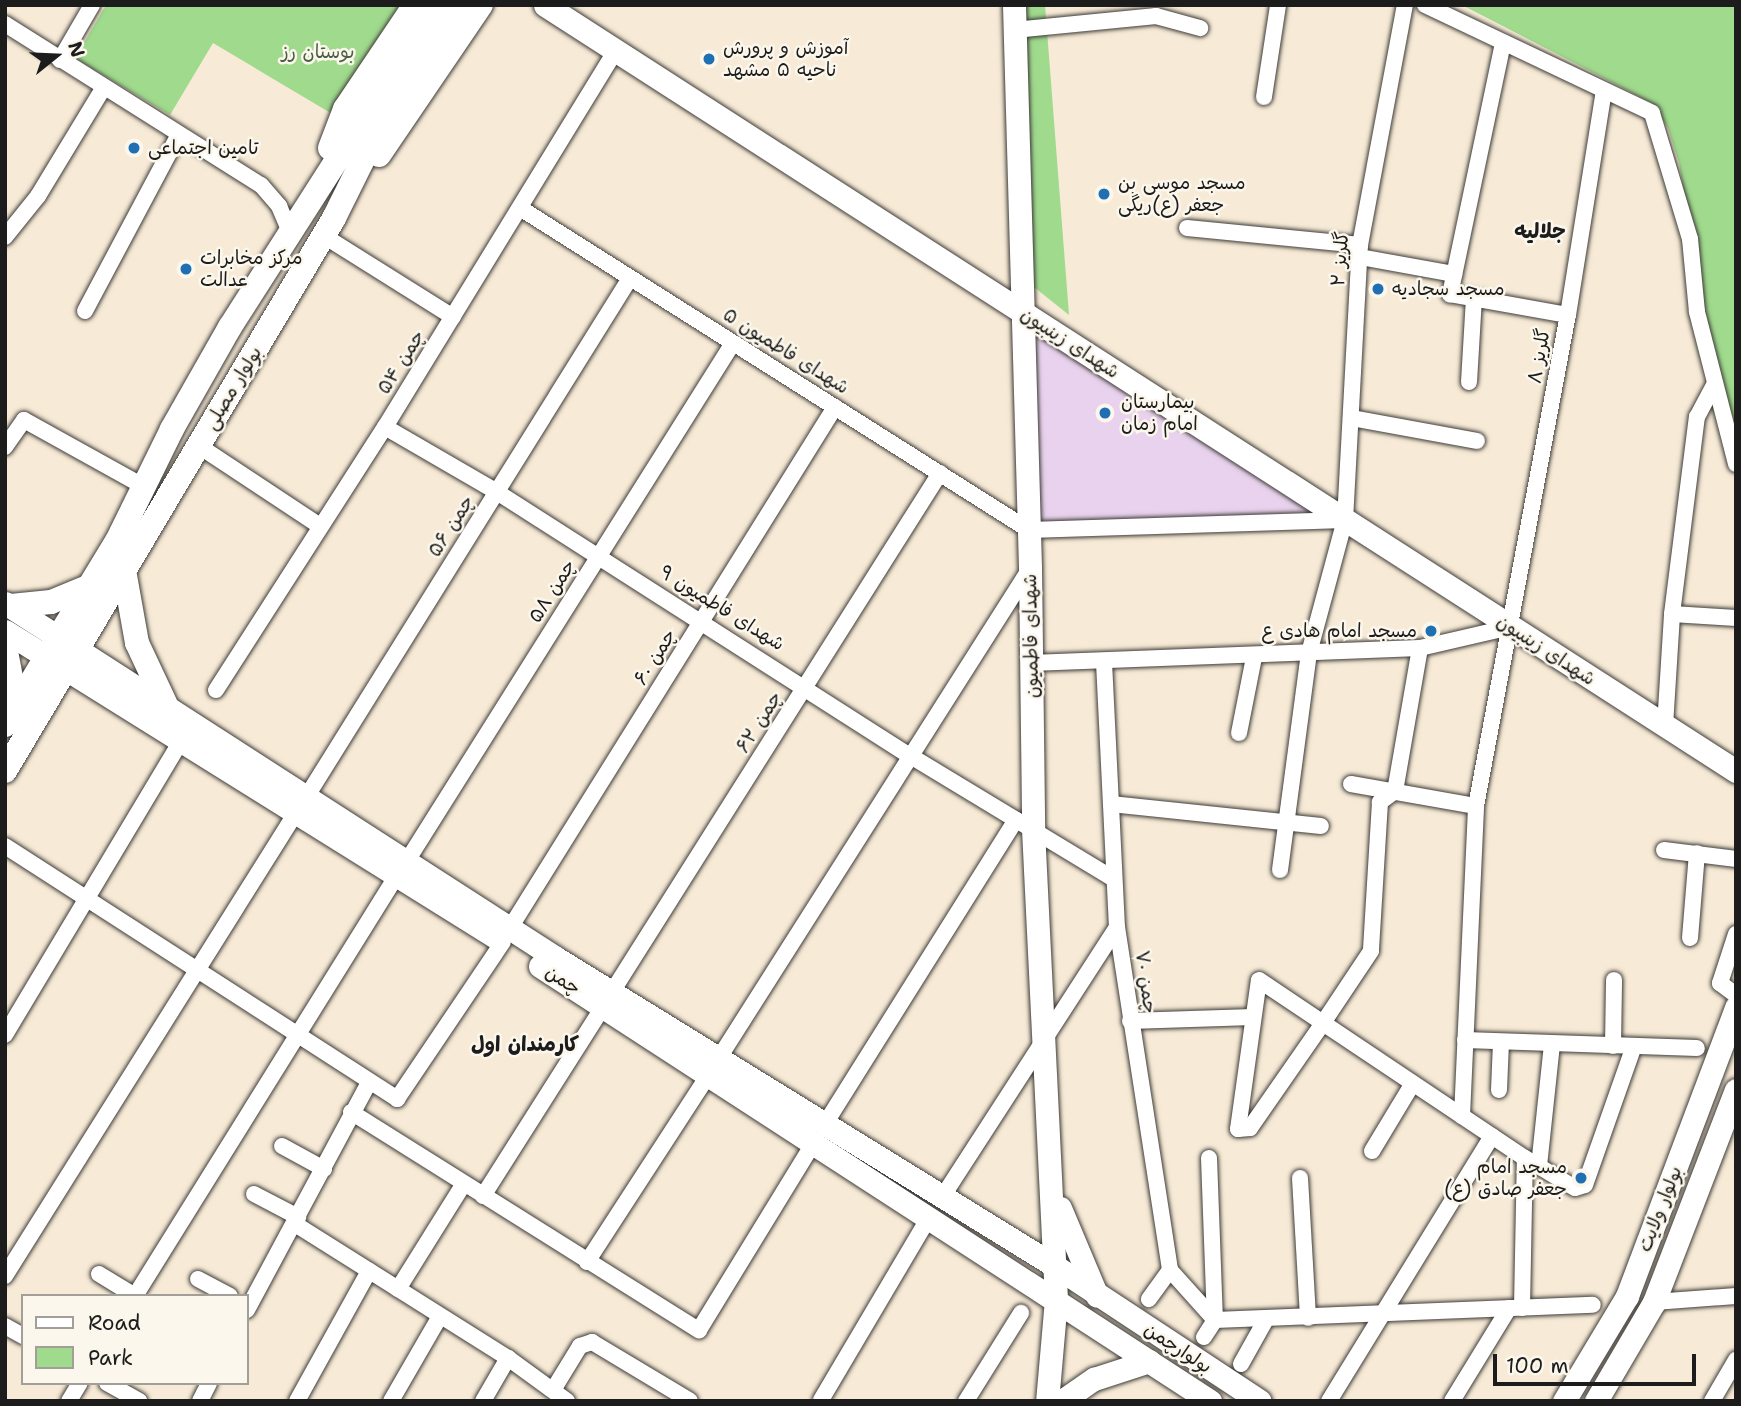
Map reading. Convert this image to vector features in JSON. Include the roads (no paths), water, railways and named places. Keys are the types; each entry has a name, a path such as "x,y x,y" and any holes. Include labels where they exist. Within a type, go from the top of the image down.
{"main road":[{"path":"309,202 345,109 415,5"},
{"name":"بولوار مصلی","path":"5,771 90,586 145,487 172,429 290,232 436,5"},
{"name":"بولوار مصلی","path":"7,723 124,570 329,227 388,109 458,5"},
{"path":"329,227 481,5"},
{"name":"شهدای زینبیون","path":"545,5 1736,771"},
{"name":"شهدای فاطمیون","path":"1014,5 1030,568 1031,663 1024,824 1046,1038 1056,1299"},
{"path":"172,429 199,446"},
{"path":"124,570 137,643 166,705"},
{"path":"8,605 51,602 90,586"},
{"path":"8,605 62,651"},
{"path":"5,631 62,651"},
{"path":"5,646 14,693 7,723"},
{"name":"چمن","path":"62,651 183,738 302,804"},
{"name":"چمن","path":"62,651 166,705 302,804 819,1133 930,1216 1056,1299"},
{"name":"بولوار ولایت","path":"1564,1401 1627,1296 1736,1007"},
{"name":"بولوار ولایت","path":"1596,1401 1654,1302 1736,1090"},
{"name":"چمن","path":"819,1133 943,1196 1055,1266"},
{"path":"1053,1184 1063,1220 1097,1296"},
{"path":"930,1216 943,1196"},
{"name":"بولوارچمن","path":"1055,1266 1259,1401"},
{"path":"1047,1401 1056,1299"},
{"name":"بولوارچمن","path":"1056,1299 1210,1401"},
{"path":"1062,1401 1113,1370 1149,1361"}],"street":[{"path":"60,60 92,5"},
{"path":"1264,97 1279,5"},
{"name":"گلریز ۲","path":"1280,870 1309,653 1345,520 1360,251 1405,5"},
{"path":"1425,5 1652,113 1690,239 1697,312 1736,464"},
{"path":"1014,30 1156,16 1200,28"},
{"path":"5,24 261,185 279,206 290,232"},
{"path":"1503,43 1450,294 1568,316"},
{"name":"چمن ۵۴","path":"216,690 385,427 615,51"},
{"path":"5,237 38,196 104,87"},
{"name":"گلریز ۸","path":"1462,1116 1476,806 1568,316 1604,91"},
{"path":"85,312 179,134"},
{"name":"شهدای فاطمیون ۵","path":"520,208 1029,530"},
{"path":"329,227 453,317"},
{"path":"1186,228 1360,251 1454,274"},
{"name":"چمن ۵۶","path":"5,1276 199,973 630,278"},
{"path":"1469,382 1474,298"},
{"name":"چمن ۵۸","path":"136,1294 733,343"},
{"path":"1665,726 1672,614 1697,417 1714,385"},
{"name":"چمن ۶۰","path":"369,1082 397,1099 507,935 835,407"},
{"path":"1352,418 1477,441"},
{"path":"5,447 24,420 145,487"},
{"name":"شهدای فاطمیون ۹","path":"385,427 599,555 909,755 1112,877"},
{"path":"199,446 320,526"},
{"name":"چمن ۶۲","path":"483,1196 940,473"},
{"path":"1029,530 1345,520"},
{"path":"587,1262 1030,568"},
{"path":"1672,614 1736,618"},
{"path":"1031,663 1254,657 1420,648 1511,627"},
{"path":"1420,648 1395,791 1380,802 1371,951 1323,1023 1250,1129 1238,1129 1259,980 1323,1023 1492,1136 1575,1188 1586,1185 1634,1046"},
{"path":"1240,733 1254,657"},
{"name":"چمن ۷۰","path":"1104,662 1112,877 1117,927 1170,1270"},
{"path":"5,1035 183,738"},
{"path":"1351,784 1476,806"},
{"path":"1111,804 1321,826"},
{"path":"351,1112 463,1185 699,1330 907,991 1024,824"},
{"path":"1664,850 1736,859"},
{"path":"1690,938 1697,853"},
{"path":"9,854 87,899 369,1082 351,1112 297,1221 248,1305"},
{"path":"943,1196 988,1122 1117,927"},
{"path":"1736,934 1720,983 1736,995"},
{"path":"1613,1046 1614,980"},
{"path":"1130,1021 1253,1017"},
{"path":"1465,1040 1697,1048"},
{"path":"1499,1090 1501,1042"},
{"path":"1452,1401 1516,1308 1532,1162 1552,1044"},
{"path":"1372,1151 1413,1083"},
{"path":"1329,1401 1492,1136"},
{"path":"282,1146 324,1169"},
{"path":"1204,1337 1215,1320 1209,1158"},
{"path":"1300,1178 1308,1318"},
{"path":"398,1289 463,1185"},
{"path":"254,1194 369,1271 508,1358 567,1401"},
{"path":"821,1401 930,1216"},
{"path":"1149,1299 1170,1270 1215,1320 1265,1321 1382,1313 1593,1305"},
{"path":"297,1401 369,1271"},
{"path":"99,1274 132,1294"},
{"path":"198,1279 226,1294"},
{"path":"1654,1302 1736,1296"},
{"path":"966,1401 1021,1313"},
{"path":"391,1401 440,1316"},
{"path":"1241,1364 1265,1321"},
{"path":"5,1326 21,1335"},
{"path":"553,1391 580,1346 592,1342 690,1401"},
{"path":"484,1401 508,1358"},
{"path":"1712,1401 1736,1360"},
{"path":"69,1401 79,1385"},
{"path":"111,1385 139,1401"},
{"path":"200,1401 208,1385"}],"place":[{"name":"آموزش و پرورش ناحیه ۵ مشهد","path":"709,59"},
{"name":"تامین اجتماعی","path":"134,148"},
{"name":"مسجد موسی بن جعفر (ع)ریگی","path":"1104,194"},
{"name":"مرکز مخابرات عدالت","path":"186,269"},
{"name":"مسجد سجادیه","path":"1378,289"},
{"name":"بیمارستان امام زمان","path":"1105,413"},
{"name":"مسجد امام هادی ع","path":"1431,631"},
{"name":"مسجد امام جعفر صادق (ع)","path":"1581,1178"}],"district":[{"name":"جلالیه","path":"1540,231"},
{"name":"کارمندان اول","path":"525,1044"}],"park label":[{"name":"بوستان رز","path":"318,52"}]}
